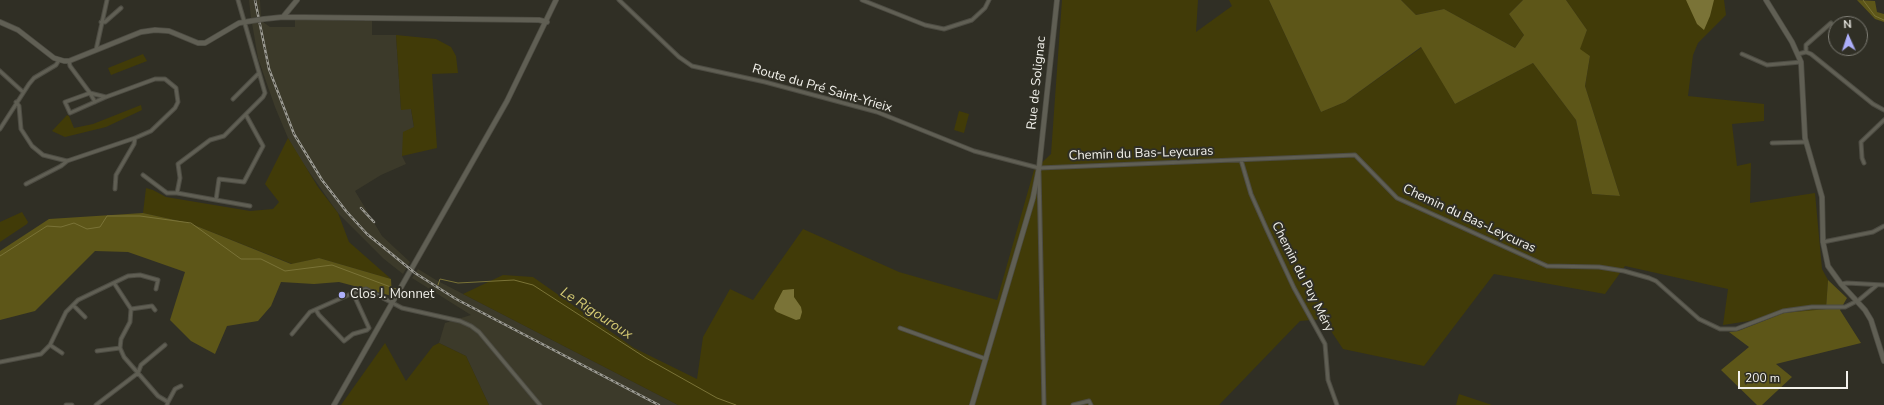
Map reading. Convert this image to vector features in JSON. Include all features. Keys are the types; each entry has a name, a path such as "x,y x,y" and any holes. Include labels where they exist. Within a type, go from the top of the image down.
{"street":[{"path":"96,50 107,0"},
{"path":"178,194 180,178 178,164 210,140 224,136 246,115 265,93 258,74 238,0"},
{"path":"283,17 297,0"},
{"path":"334,405 507,101 547,22 556,0"},
{"name":"Route du Pré Saint-Yrieix","path":"619,0 679,57 692,66 765,82 877,112 974,151 1039,168"},
{"path":"862,0 925,25 944,29 972,20 985,8 989,0"},
{"name":"Rue de Solignac","path":"972,405 1033,198 1039,168 1057,0"},
{"path":"1766,0 1798,54 1801,62 1806,142 1822,197 1823,242 1828,266 1840,284 1857,301 1871,320 1884,361"},
{"path":"101,22 105,22 121,8"},
{"path":"0,22 18,30 54,58 69,61 141,32 155,30 169,31 198,43 205,43 244,21 283,17 539,20 547,22"},
{"path":"1806,52 1806,45 1828,26"},
{"path":"1798,54 1806,52 1811,54 1873,104 1884,110"},
{"path":"1742,54 1766,65 1801,62"},
{"path":"0,129 16,102 34,78 56,65 59,60"},
{"path":"69,61 70,66 95,102"},
{"path":"0,71 23,92"},
{"path":"233,99 258,74"},
{"path":"26,184 61,166 67,161 135,138 151,131 175,108 178,102 176,88 165,79 155,79 106,97 70,113 64,102 90,93 106,97"},
{"path":"16,102 19,106 21,129 32,146 43,155 67,161"},
{"path":"216,200 220,179 244,182 263,146 246,115"},
{"path":"1864,163 1862,158 1861,142 1884,120"},
{"path":"115,189 116,175 134,144 135,138"},
{"path":"1772,143 1806,142"},
{"name":"Chemin du Bas-Leycuras","path":"1039,168 1355,155 1397,198 1547,266 1599,267 1644,276 1656,281 1699,319 1720,329 1736,329 1783,311 1812,307 1840,308 1857,301"},
{"name":"Chemin du Puy Méry","path":"1241,160 1251,194 1267,230 1294,288 1326,344 1328,380 1337,405"},
{"path":"1039,168 1044,405"},
{"path":"143,175 168,193 250,206"},
{"path":"1823,242 1873,232 1884,226"},
{"path":"0,362 40,354 50,345 66,312 78,300 128,276 140,275 158,280 156,288"},
{"path":"114,283 131,309 130,322 121,339 120,348 124,357 158,396 168,404 175,389 181,386"},
{"path":"1840,284 1884,285"},
{"path":"1857,301 1877,286"},
{"path":"292,334 304,317 310,312 353,293 366,289 402,308 460,321 471,326 479,332 540,405"},
{"path":"316,310 344,341 353,334 369,328 353,293"},
{"path":"73,305 85,317"},
{"path":"131,309 152,306 155,310"},
{"path":"900,328 986,359"},
{"path":"50,345 62,353"},
{"path":"98,405 138,373 141,365 165,345"},
{"path":"97,351 120,348"},
{"path":"1073,405 1089,401 1091,405"},
{"path":"66,405 72,405"}],"shaded area":[{"path":"249,0 260,0 261,17 251,18"},
{"path":"1062,0 1198,0 1196,32 1232,6 1229,0 1269,0 1321,112 1345,102 1422,47 1455,104 1533,63 1576,120 1592,194 1620,196 1585,86 1590,56 1579,50 1587,30 1566,0 1724,0 1726,15 1698,43 1693,55 1688,96 1764,104 1764,121 1732,124 1737,166 1751,163 1750,203 1815,193 1822,269 1828,280 1826,309 1723,325 1728,289 1625,266 1605,294 1494,274 1424,366 1343,349 1323,319 1300,321 1219,405 678,405 463,294 503,275 533,277 634,348 697,379 703,337 730,289 753,300 803,229 899,272 997,300 1034,170 1051,154"},
{"path":"1269,0 1401,0 1416,15 1444,9 1515,48 1524,35 1509,14 1523,0 1566,0 1587,30 1580,49 1590,56 1585,86 1620,196 1592,194 1576,120 1533,63 1455,104 1421,47 1345,102 1321,112"},
{"path":"1401,0 1523,0 1509,14 1524,35 1515,48 1444,9 1416,15"},
{"path":"1686,0 1714,0 1710,16 1704,30 1697,24"},
{"path":"1857,0 1875,1 1877,12 1884,14 1884,22 1875,19"},
{"path":"295,19 372,21 372,35 396,35 401,109 411,109 414,128 402,156 406,164 381,175 355,191 382,236 410,262 403,274 384,259 338,213 300,159 288,138 275,107 258,58 252,23 263,22 270,27 295,27"},
{"path":"396,35 436,39 451,47 456,56 458,73 432,74 437,148 402,156 403,132 414,127 411,109 401,110"},
{"path":"143,54 147,61 111,75 108,68"},
{"path":"141,105 142,110 106,127 65,137 52,131 67,115 69,116 74,128 93,124"},
{"path":"959,111 969,114 964,133 954,130"},
{"path":"288,138 318,187 338,213 349,242 391,279 319,258 292,264 189,223 143,213 146,188 166,197 250,211 273,209 279,202 265,184"},
{"path":"22,212 28,222 27,224 0,242 0,222"},
{"path":"143,213 189,223 291,264 319,258 391,279 392,296 339,282 314,284 281,282 271,306 258,321 227,326 215,354 191,341 170,320 185,272 128,252 95,251 35,311 0,320 0,251 49,219"},
{"path":"418,269 436,280 678,405 489,405 466,356 439,343 445,323 471,315 412,278"},
{"path":"1828,280 1847,298 1840,310 1861,343 1776,364 1792,377 1762,405 1757,405 1721,370 1749,347 1729,332 1738,331 1784,313 1826,309"},
{"path":"794,289 794,297 801,307 802,312 800,319 796,320 777,312 774,309 783,290"},
{"path":"385,343 406,381 433,346 439,343 466,356 489,405 341,405"},
{"path":"1459,394 1492,405 1456,405"}],"waterway":[{"path":"1863,0 1875,16 1884,20"},
{"name":"Le Rigouroux","path":"0,256 47,226 61,227 74,223 87,229 100,227 107,216 140,216 191,223 241,259 261,259 285,271 332,265 396,289"},
{"name":"Le Rigouroux","path":"438,285 440,279 458,283 514,280 533,285 646,358 717,398 736,405"},
{"name":"Le Rigouroux","path":"402,292 431,299 433,294"}],"railway":[{"path":"255,0 269,69 294,134 322,180 346,211 367,234 415,273 456,299 659,405"},
{"path":"361,208 374,222"}],"place":[{"name":"Clos J. Monnet","path":"342,295"}]}
